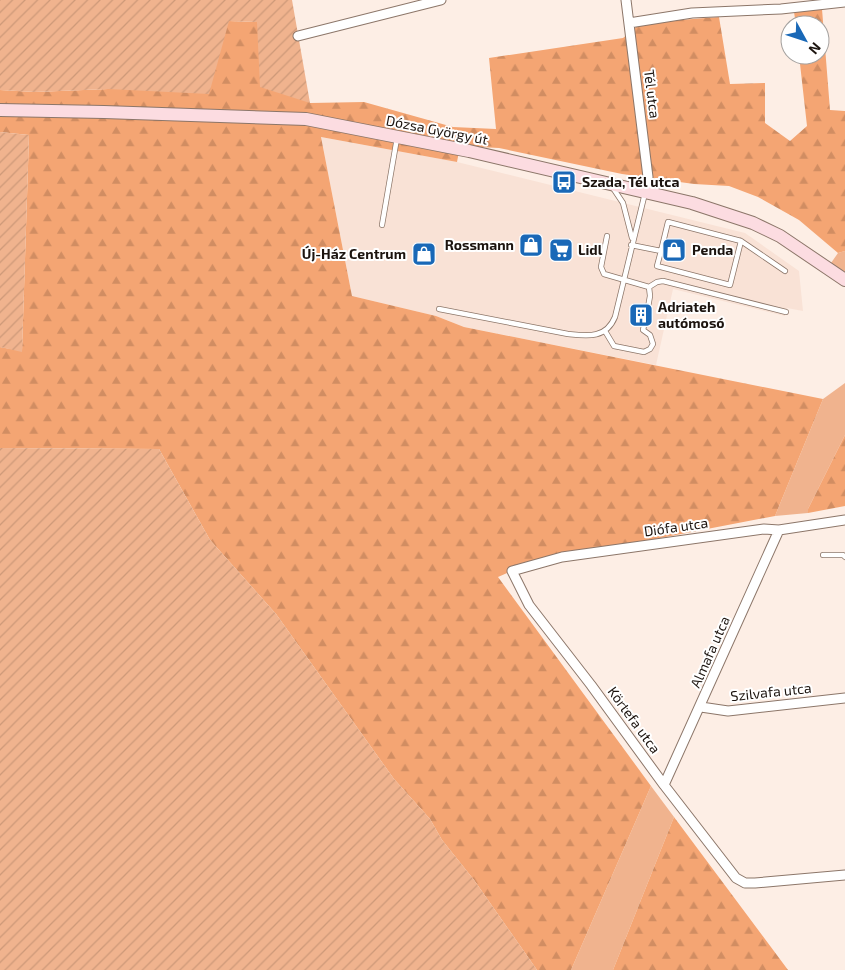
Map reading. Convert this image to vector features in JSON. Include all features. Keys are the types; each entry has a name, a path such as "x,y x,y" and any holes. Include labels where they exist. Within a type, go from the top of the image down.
{"main road":[{"name":"Dózsa György út","path":"0,110 306,119 469,151 645,191 692,203 753,223 780,236 845,280"}],"street":[{"path":"298,36 441,0"},
{"name":"Tél utca","path":"626,0 648,177 645,191"},
{"path":"629,23 692,13 845,2"},
{"name":"Diófa utca","path":"512,571 562,557 764,529 779,530 845,520"},
{"name":"Almafa utca","path":"664,785 779,530"},
{"name":"Körtefa utca","path":"512,571 529,605 591,685 664,785 740,882 755,884 845,875"},
{"name":"Szilvafa utca","path":"700,707 728,711 845,698"}],"lane":[{"path":"382,225 397,138"},
{"path":"608,183 623,203 632,242"},
{"path":"439,309 568,334 595,336 605,331 615,317 645,191"},
{"path":"742,241 730,285 657,266 668,222 742,241 785,271"},
{"path":"607,236 601,270 606,276 650,288"},
{"path":"632,242 661,251"},
{"path":"647,312 650,288 657,282 663,281 786,312"},
{"path":"605,331 614,346 641,352 650,349 653,344 650,336 643,330 645,321"},
{"path":"823,556 843,555 845,557"}],"shaded area":[{"path":"0,0 292,0 310,103 260,87 257,22 229,21 209,94 108,89 35,92 0,90"},
{"path":"0,132 29,135 22,352 0,347"},
{"path":"321,137 457,162 745,233 799,271 803,311 787,308 785,316 673,289 656,365 464,327 436,316 352,296"},
{"path":"845,251 845,273 831,263 838,253"},
{"path":"845,383 845,435 808,509 808,513 775,516 823,399"},
{"path":"0,448 159,449 210,540 276,614 394,779 430,819 442,840 474,880 537,970 0,970"},
{"path":"651,786 674,817 613,970 571,970"}],"green space":[{"path":"822,9 822,15 794,15 794,12"},
{"path":"719,17 730,84 765,83 765,123 790,141 807,126 800,65 826,65 830,110 845,111 845,251 838,253 799,220 758,197 729,186 694,184 622,174 499,148 460,146 457,162 321,137 352,296 436,316 464,327 823,399 775,516 562,557 512,571 498,577 651,786 571,970 537,970 474,880 442,840 430,819 394,779 276,614 210,540 159,449 0,448 0,347 22,351 29,135 0,132 0,90 35,92 108,89 229,21 257,22 310,103 364,102 453,127 496,129 489,58 623,38 641,23"},
{"path":"845,435 845,506 808,513 808,509"},
{"path":"674,817 788,970 613,970"}],"place":[{"name":"Szada, Tél utca","path":"564,182"},
{"name":"Rossmann","path":"531,245"},
{"name":"Lidl","path":"561,250"},
{"name":"Penda","path":"674,250"},
{"name":"Új-Ház Centrum","path":"424,254"},
{"name":"Adriateh autómosó","path":"641,315"}]}
